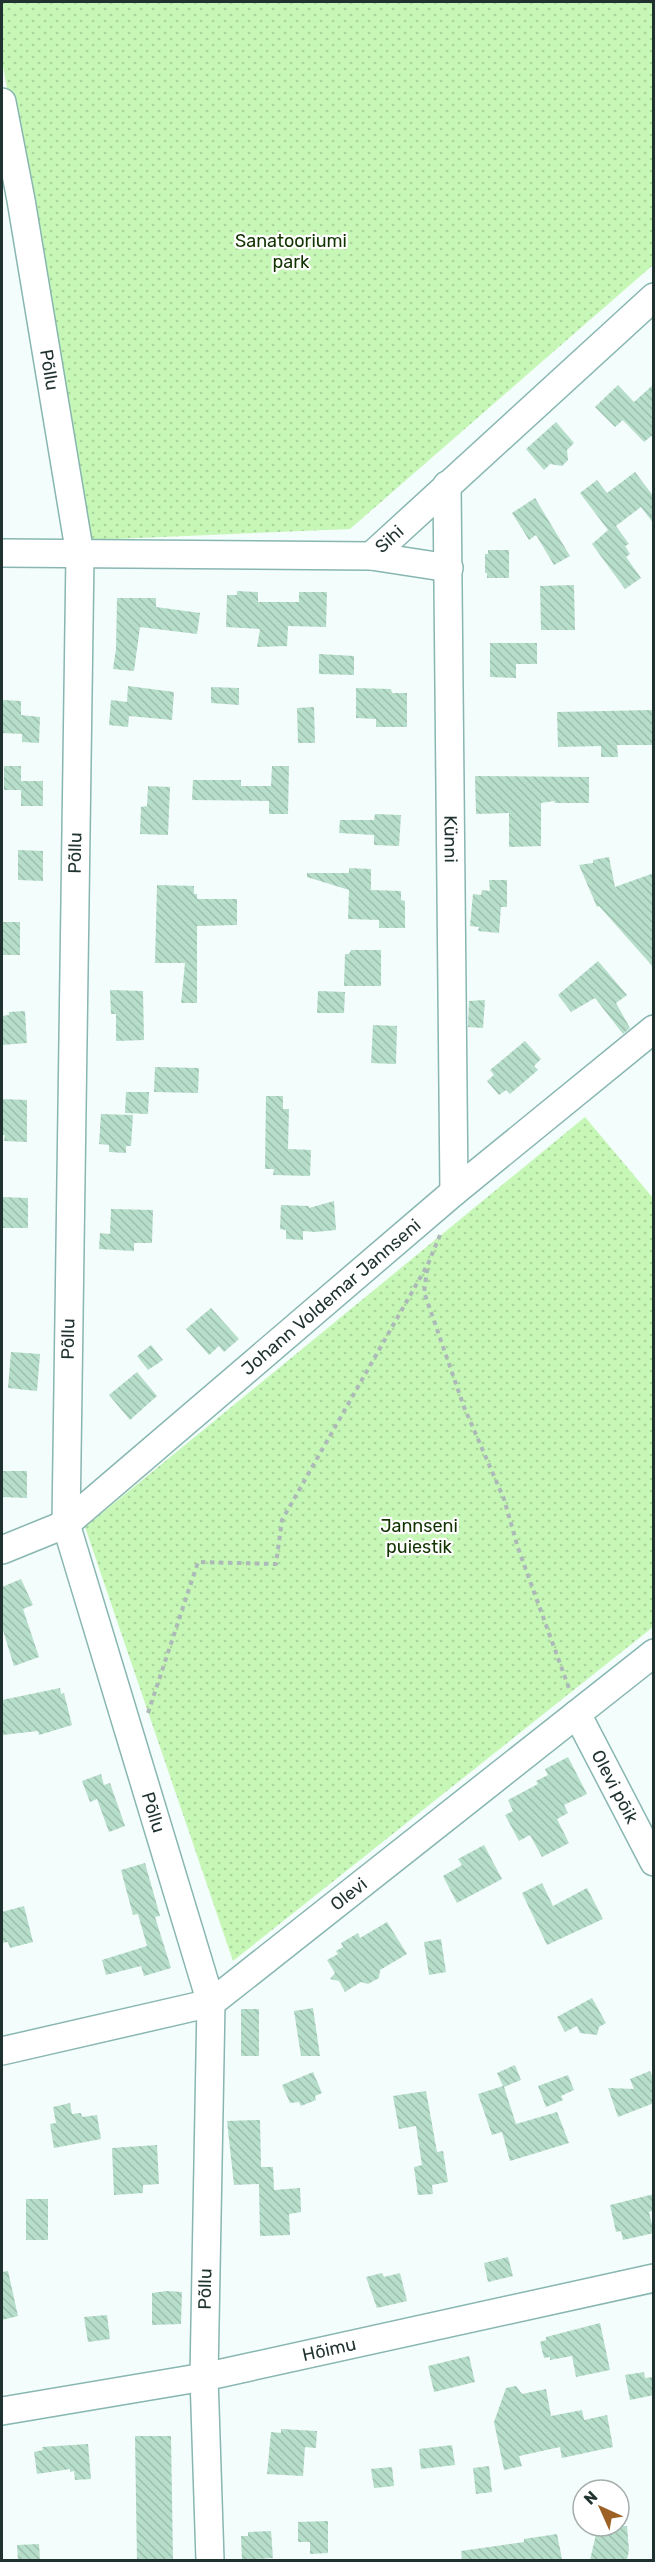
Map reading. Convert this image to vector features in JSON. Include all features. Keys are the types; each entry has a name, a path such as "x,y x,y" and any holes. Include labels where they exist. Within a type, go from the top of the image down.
{"street":[{"name":"Põllu","path":"2,102 21,200 80,555 66,1524 211,2003 204,2377 210,2560"},
{"name":"Sihi","path":"2,553 371,556 654,297"},
{"name":"Künni","path":"447,485 454,1192"},
{"path":"371,556 449,568"},
{"name":"Johann Voldemar Jannseni","path":"2,1550 66,1524 454,1192 654,1029"},
{"name":"Olevi","path":"2,2051 211,2003 654,1653"},
{"name":"Olevi põik","path":"577,1714 654,1862"},
{"name":"Hõimu","path":"2,2411 204,2377 654,2278"}],"path":[{"path":"146,1718 198,1562 276,1564 282,1520 428,1264 440,1234"},
{"path":"428,1264 424,1292 441,1345 504,1499 518,1548 577,1714"}],"green space":[{"name":"Sanatooriumi park","path":"2,2 653,2 653,265 350,529 91,540 2,61"},
{"name":"Jannseni puiestik","path":"585,1117 653,1198 653,1627 233,1961 85,1527"}],"building":[{"path":"654,384 654,434 644,442 623,420 615,427 595,407 618,385 634,402"},
{"path":"556,422 574,443 567,450 568,460 562,466 550,464 544,470 526,449"},
{"path":"635,472 654,497 654,524 641,507 616,526 629,544 625,546 630,554 626,557 641,578 625,589 592,544 608,530 580,493 597,480 607,493"},
{"path":"535,498 570,556 554,565 536,535 529,540 512,513"},
{"path":"488,550 509,550 509,578 487,578 485,554 488,554"},
{"path":"574,585 575,630 541,630 540,586"},
{"path":"237,591 258,592 258,602 299,602 299,592 327,592 326,627 288,626 287,646 257,647 260,629 226,627 227,595 237,595"},
{"path":"117,598 156,598 156,607 200,613 197,634 140,627 134,671 113,669 116,649"},
{"path":"490,643 537,643 537,664 516,664 516,678 490,677"},
{"path":"319,654 354,656 354,675 319,674"},
{"path":"128,686 174,692 172,720 129,716 128,727 109,725 111,700 127,702"},
{"path":"211,687 239,688 239,705 211,703"},
{"path":"356,688 391,689 392,693 407,693 407,727 376,727 376,719 356,718"},
{"path":"2,700 21,701 21,715 40,717 39,743 22,742 22,734 2,733"},
{"path":"314,707 315,743 298,743 297,708"},
{"path":"654,710 654,745 617,745 618,757 601,757 601,746 558,747 557,712"},
{"path":"4,766 21,766 21,790 4,790"},
{"path":"272,766 289,766 288,814 269,814 269,801 192,800 193,780 241,780 241,786 271,786"},
{"path":"475,776 589,777 589,803 555,803 554,801 541,803 541,846 509,847 509,813 476,814"},
{"path":"21,781 43,781 43,806 21,806"},
{"path":"148,786 170,787 168,835 140,834 141,807 147,806"},
{"path":"375,814 401,815 399,846 374,845 374,835 339,833 340,820 374,820"},
{"path":"18,850 43,851 43,881 18,880"},
{"path":"609,857 615,887 654,873 654,968 599,906 597,907 579,865"},
{"path":"349,868 371,869 371,890 401,891 401,900 405,901 405,928 379,928 379,920 348,919 349,890 307,877 307,873 349,873"},
{"path":"489,880 507,880 507,907 501,907 499,933 478,931 479,927 470,926 473,894 481,895 482,890 490,891"},
{"path":"157,885 194,886 197,899 237,899 237,925 197,926 197,1003 181,1003 185,963 155,963"},
{"path":"2,922 20,922 20,955 2,955"},
{"path":"351,950 381,950 381,986 344,986 345,954 349,954"},
{"path":"598,961 627,995 616,1003 630,1028 623,1034 595,998 571,1012 558,995"},
{"path":"110,990 143,991 144,1040 116,1041 116,1014 111,1014"},
{"path":"318,991 345,992 344,1013 317,1013"},
{"path":"485,1000 483,1028 468,1027 469,1001"},
{"path":"25,1011 27,1043 2,1045 2,1016 9,1015 9,1012"},
{"path":"373,1025 397,1026 396,1064 371,1063"},
{"path":"525,1041 541,1059 534,1066 538,1070 510,1094 506,1090 499,1095 487,1081 494,1075 490,1070"},
{"path":"155,1067 199,1068 198,1093 154,1092"},
{"path":"126,1092 149,1092 148,1114 125,1113"},
{"path":"266,1096 283,1096 283,1109 289,1109 288,1149 311,1150 310,1176 273,1175 274,1169 265,1169"},
{"path":"2,1099 27,1100 27,1142 4,1141"},
{"path":"101,1114 133,1115 131,1146 126,1146 126,1153 109,1152 109,1145 99,1144"},
{"path":"2,1197 28,1198 28,1228 2,1228"},
{"path":"334,1201 336,1230 303,1231 303,1240 286,1239 286,1230 280,1229 281,1205 309,1206 309,1208"},
{"path":"111,1209 153,1210 152,1243 134,1243 134,1251 99,1249 100,1233 110,1234"},
{"path":"211,1308 239,1339 224,1352 219,1346 209,1355 186,1329"},
{"path":"151,1345 163,1360 148,1370 137,1356"},
{"path":"11,1352 40,1354 37,1391 8,1388"},
{"path":"137,1372 157,1396 130,1420 109,1395"},
{"path":"2,1471 27,1471 27,1498 2,1497"},
{"path":"21,1579 33,1605 23,1609 39,1657 14,1666 2,1627 2,1587"},
{"path":"60,1688 61,1694 64,1693 72,1725 39,1735 38,1731 2,1735 2,1700"},
{"path":"568,1757 587,1794 564,1805 568,1813 557,1819 569,1843 542,1857 530,1835 519,1841 505,1815 513,1811 508,1800 538,1784 536,1781 548,1775 545,1769"},
{"path":"101,1774 104,1785 110,1783 125,1826 109,1832 97,1799 90,1802 82,1781"},
{"path":"484,1845 502,1879 457,1903 443,1876 462,1865 458,1859"},
{"path":"145,1863 160,1916 155,1917 171,1968 144,1976 141,1966 106,1975 102,1960 147,1946 138,1914 133,1915 121,1870"},
{"path":"542,1883 553,1906 587,1888 603,1919 547,1945 522,1893"},
{"path":"24,1906 33,1942 10,1948 8,1942 2,1943 2,1912"},
{"path":"387,1922 407,1954 380,1970 379,1978 368,1984 361,1982 345,1992 339,1981 330,1979 335,1973 327,1960 338,1954 336,1951 343,1947 341,1943 358,1933 360,1938"},
{"path":"441,1939 446,1972 429,1975 424,1942"},
{"path":"592,1998 606,2023 599,2027 597,2035 580,2033 577,2026 565,2032 557,2017"},
{"path":"313,2008 320,2056 301,2056 294,2011"},
{"path":"241,2009 259,2009 259,2056 241,2056"},
{"path":"515,2065 521,2080 504,2087 516,2124 557,2112 569,2143 510,2161 502,2132 492,2135 478,2094 503,2086 497,2073"},
{"path":"650,2071 654,2081 654,2103 618,2117 608,2088 634,2089 630,2079"},
{"path":"313,2072 322,2093 315,2096 316,2100 301,2106 299,2102 290,2103 282,2085"},
{"path":"568,2075 574,2090 561,2096 563,2100 546,2107 538,2086"},
{"path":"426,2091 437,2152 443,2151 448,2182 432,2185 433,2194 418,2195 414,2167 422,2165 416,2126 399,2129 393,2096"},
{"path":"70,2103 72,2114 81,2113 82,2117 97,2115 101,2139 54,2148 50,2124 56,2123 53,2107"},
{"path":"260,2120 261,2167 273,2167 274,2190 300,2188 301,2212 289,2214 290,2235 260,2236 259,2184 234,2185 227,2121"},
{"path":"157,2145 159,2184 143,2185 143,2193 114,2195 112,2148"},
{"path":"654,2194 654,2210 649,2212 654,2233 623,2240 621,2231 616,2232 610,2205"},
{"path":"26,2199 48,2199 48,2240 26,2240"},
{"path":"508,2257 513,2276 488,2282 484,2263"},
{"path":"8,2271 18,2316 2,2320 2,2272"},
{"path":"382,2273 384,2277 400,2273 407,2301 377,2308 366,2277"},
{"path":"182,2292 181,2324 152,2325 152,2293"},
{"path":"107,2315 110,2339 88,2342 84,2317"},
{"path":"600,2323 610,2370 576,2377 572,2356 550,2360 550,2357 544,2358 540,2342 546,2340 546,2337"},
{"path":"469,2356 475,2382 434,2392 428,2366"},
{"path":"644,2372 645,2378 654,2377 654,2395 630,2400 625,2375"},
{"path":"516,2386 522,2394 546,2389 551,2416 582,2410 584,2420 607,2415 613,2447 562,2458 560,2447 519,2456 522,2466 504,2470 494,2422 506,2388"},
{"path":"281,2429 317,2431 316,2448 305,2447 303,2476 267,2474 271,2432 281,2433"},
{"path":"135,2436 171,2436 173,2560 137,2560"},
{"path":"88,2444 91,2479 75,2480 74,2471 70,2472 70,2469 37,2474 34,2452 43,2450 42,2447"},
{"path":"452,2445 455,2465 421,2469 419,2449"},
{"path":"489,2466 492,2492 476,2494 473,2468"},
{"path":"392,2467 394,2486 374,2488 371,2469"},
{"path":"328,2521 328,2553 310,2554 310,2542 298,2542 298,2522"},
{"path":"271,2531 273,2558 242,2560 241,2536 248,2536 248,2532"},
{"path":"557,2534 562,2559 462,2560 461,2551 524,2542 524,2539"},
{"path":"595,2538 628,2538 627,2560 590,2560"},
{"path":"39,2544 40,2560 18,2560 17,2545"}]}
